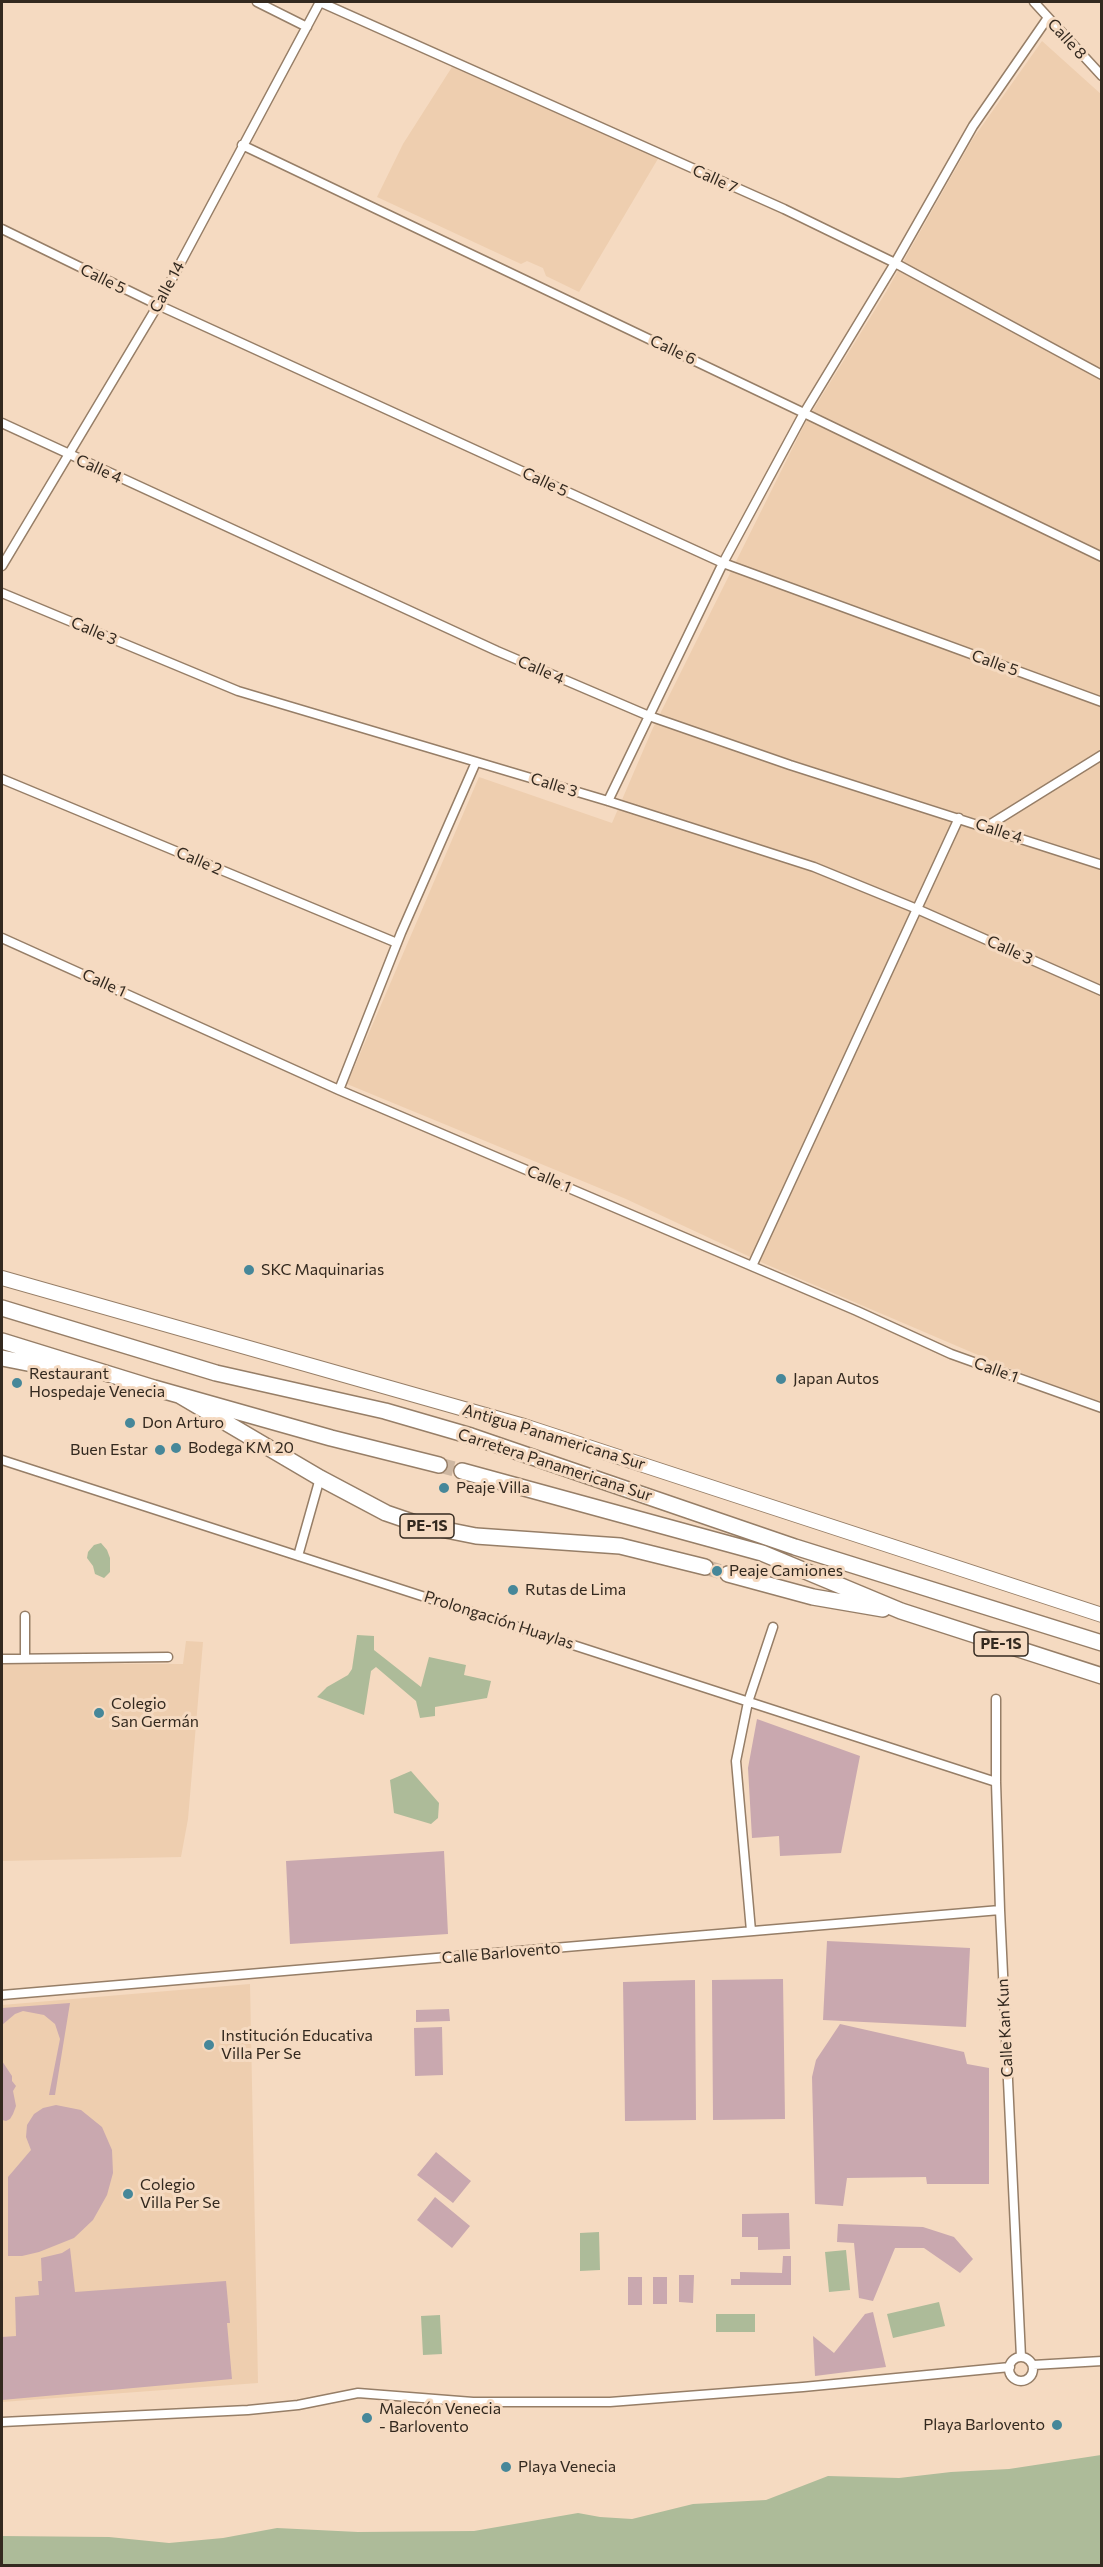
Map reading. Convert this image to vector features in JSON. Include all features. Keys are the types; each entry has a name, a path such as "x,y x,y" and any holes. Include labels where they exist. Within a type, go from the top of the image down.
{"highway":[{"name":"Carretera Panamericana Sur","path":"2,1308 216,1373 385,1411 471,1436 795,1547 1101,1643"},
{"name":"PE-1S","path":"2,1341 178,1395 331,1438 439,1465"},
{"path":"2,1358 154,1388"},
{"name":"PE-1S","path":"178,1395 320,1478 386,1513 421,1525 476,1536 620,1545 705,1568"},
{"name":"Carretera Panamericana Sur","path":"462,1471 762,1553 901,1611 1101,1676"},
{"name":"Carretera Panamericana Sur","path":"728,1574 823,1599 901,1611"}],"main road":[{"name":"Antigua Panamericana Sur","path":"2,1278 524,1426 1101,1615"}],"street":[{"path":"257,2 307,27"},
{"name":"Calle 14","path":"2,566 158,305 320,2"},
{"name":"Calle 7","path":"320,2 784,209 895,263 1101,375"},
{"name":"Calle 8","path":"1034,2 1101,76"},
{"path":"608,801 723,563 804,412 895,263 973,126 1047,19"},
{"name":"Calle 6","path":"242,145 804,412 1101,557"},
{"name":"Calle 5","path":"2,229 158,305 723,563 1101,702"},
{"name":"Calle 4","path":"2,423 67,455 497,651 649,716 790,765 986,826 1101,865"},
{"name":"Calle 3","path":"2,593 238,691 608,801 814,867 917,909 1101,991"},
{"path":"986,826 1101,755"},
{"path":"339,1090 397,943 476,762"},
{"name":"Calle 2","path":"2,779 397,943"},
{"path":"752,1266 959,818"},
{"name":"Calle 1","path":"2,938 339,1090 951,1353 1101,1407"},
{"name":"Prolongación Huaylas","path":"2,1460 996,1782"},
{"path":"298,1556 320,1478"},
{"path":"25,1616 25,1658"},
{"path":"751,1931 736,1771 748,1702 773,1627"},
{"path":"2,1659 168,1657"},
{"name":"Calle Kan Kun","path":"996,1699 1000,1910 1021,2357"},
{"name":"Calle Barlovento","path":"2,1995 1000,1910"},
{"path":"1021,2357 1028,2359 1033,2365 1031,2376 1020,2380 1013,2377 1010,2367 1014,2360 1021,2357"},
{"path":"1033,2365 1101,2361"},
{"path":"2,2422 248,2410 298,2405 358,2393 473,2402 610,2402 803,2387 1010,2367"}],"shaded area":[{"path":"1042,41 1102,95 1101,1403 1006,1367 763,1263 626,1199 347,1084 479,777 612,823 652,730 805,423 886,292 972,140"},
{"path":"452,67 659,157 579,292 546,276 543,268 527,261 521,264 377,197 403,144"},
{"path":"101,1543 110,1558 110,1572 104,1578 95,1574 87,1558 88,1552 94,1545"},
{"path":"357,1635 374,1636 374,1650 421,1687 429,1657 466,1665 464,1675 491,1681 487,1698 435,1707 435,1716 420,1718 416,1701 376,1667 371,1671 364,1715 317,1697 327,1687 348,1675 352,1669"},
{"name":"Colegio San Germán","path":"186,1641 203,1642 188,1819 181,1857 2,1861 2,1663 183,1664"},
{"path":"757,1719 860,1756 841,1853 780,1856 779,1836 752,1838 748,1768"},
{"path":"411,1771 439,1803 438,1818 431,1824 394,1813 390,1780"},
{"path":"444,1851 448,1934 290,1944 286,1861"},
{"path":"827,1941 970,1948 966,2027 823,2020"},
{"path":"783,1979 785,2119 713,2120 712,1980"},
{"path":"695,1980 696,2120 625,2121 623,1982"},
{"name":"Colegio Villa Per Se","path":"250,1984 258,2383 2,2402 2,2005"},
{"path":"70,2003 55,2095 49,2095 60,2039 55,2024 44,2015 23,2011 15,2014 2,2025 2,2008"},
{"path":"449,2009 450,2021 416,2022 416,2010"},
{"path":"840,2024 964,2052 967,2064 989,2068 989,2184 927,2184 926,2177 847,2178 843,2206 815,2204 812,2077 816,2060"},
{"path":"442,2027 443,2075 415,2076 414,2028"},
{"path":"2,2061 16,2086 13,2091 16,2106 10,2119 6,2121 2,2120"},
{"path":"56,2105 81,2110 102,2127 112,2150 113,2173 107,2195 93,2220 74,2238 39,2252 8,2256 8,2177 31,2150 26,2137 27,2125 34,2114 43,2108"},
{"path":"436,2152 471,2181 453,2203 417,2175"},
{"path":"435,2197 470,2226 452,2248 417,2220"},
{"path":"789,2213 790,2249 758,2250 758,2237 742,2237 742,2214"},
{"path":"838,2224 923,2227 954,2237 973,2259 960,2273 924,2248 895,2248 873,2301 859,2298 854,2243 837,2242"},
{"path":"599,2232 600,2270 580,2271 580,2233"},
{"path":"70,2248 75,2292 226,2281 232,2379 2,2400 2,2337 16,2336 15,2297 39,2295 38,2281 42,2281 41,2258 62,2253"},
{"path":"846,2250 850,2290 829,2292 825,2252"},
{"path":"783,2256 791,2256 791,2285 731,2285 731,2279 740,2279 740,2272 782,2273"},
{"path":"679,2275 694,2275 693,2303 679,2302"},
{"path":"628,2277 642,2277 642,2305 628,2305"},
{"path":"653,2277 667,2277 667,2304 653,2304"},
{"path":"939,2302 945,2326 893,2338 887,2314"},
{"path":"873,2312 886,2367 815,2376 813,2336 834,2353 865,2314"},
{"path":"716,2314 755,2314 755,2332 716,2332"},
{"path":"440,2315 442,2354 423,2355 421,2316"},
{"path":"1101,2455 1101,2565 2,2565 2,2536 109,2537 169,2543 223,2538 277,2528 358,2532 474,2531 578,2513 632,2519 693,2504 766,2500 828,2476 899,2478 1009,2469"}],"tunnel":[{"path":"439,1465 462,1471"},
{"path":"705,1567 728,1574"}],"place":[{"name":"SKC Maquinarias","path":"249,1270"},
{"name":"Japan Autos","path":"781,1379"},
{"name":"Restaurant Hospedaje Venecia","path":"17,1383"},
{"name":"Don Arturo","path":"130,1423"},
{"name":"Bodega KM 20","path":"176,1448"},
{"name":"Buen Estar","path":"160,1450"},
{"name":"Peaje Villa","path":"444,1488"},
{"name":"Peaje Camiones","path":"717,1571"},
{"name":"Rutas de Lima","path":"513,1590"},
{"name":"Colegio San Germán","path":"99,1713"},
{"name":"Institución Educativa Villa Per Se","path":"209,2045"},
{"name":"Colegio Villa Per Se","path":"128,2194"},
{"name":"Malecón Venecia - Barlovento","path":"367,2418"},
{"name":"Playa Barlovento","path":"1057,2425"},
{"name":"Playa Venecia","path":"506,2467"}]}
